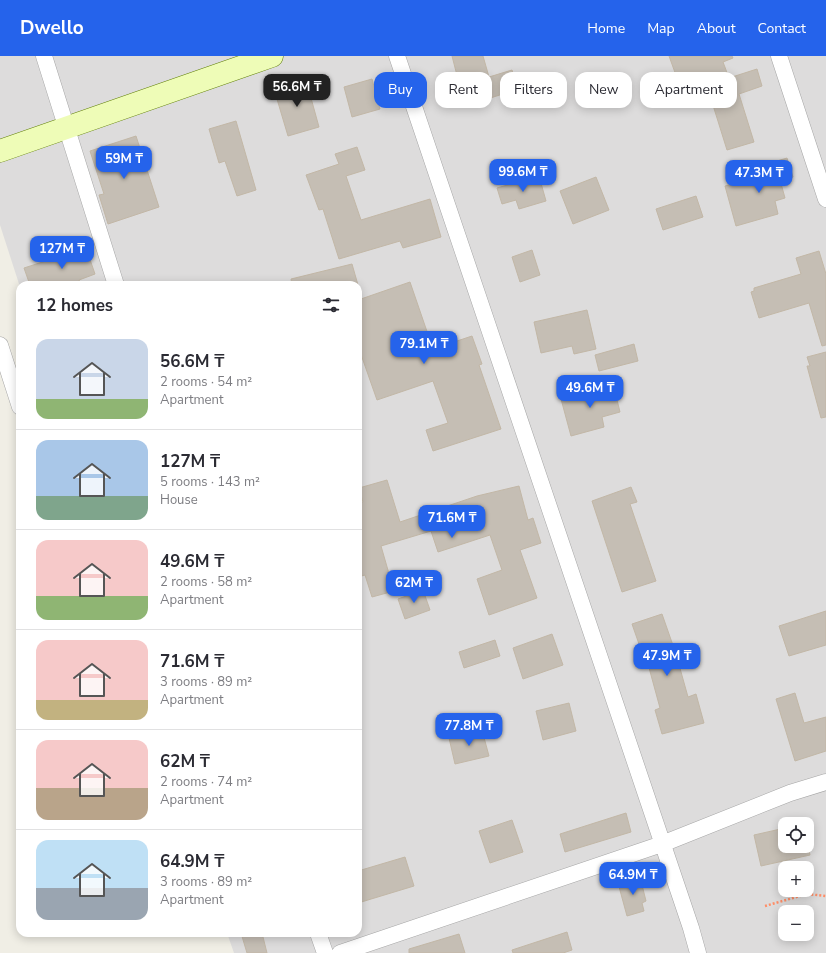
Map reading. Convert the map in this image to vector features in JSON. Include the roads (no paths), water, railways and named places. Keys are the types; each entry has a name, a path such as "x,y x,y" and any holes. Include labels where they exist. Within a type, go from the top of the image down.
{"street":[{"path":"44,56 115,281"},
{"path":"0,151 272,56"},
{"path":"397,56 691,928 698,953"},
{"path":"779,56 826,199"},
{"path":"0,344 16,394"},
{"path":"340,953 662,844 790,793 826,782"},
{"path":"319,937 325,953"}]}
